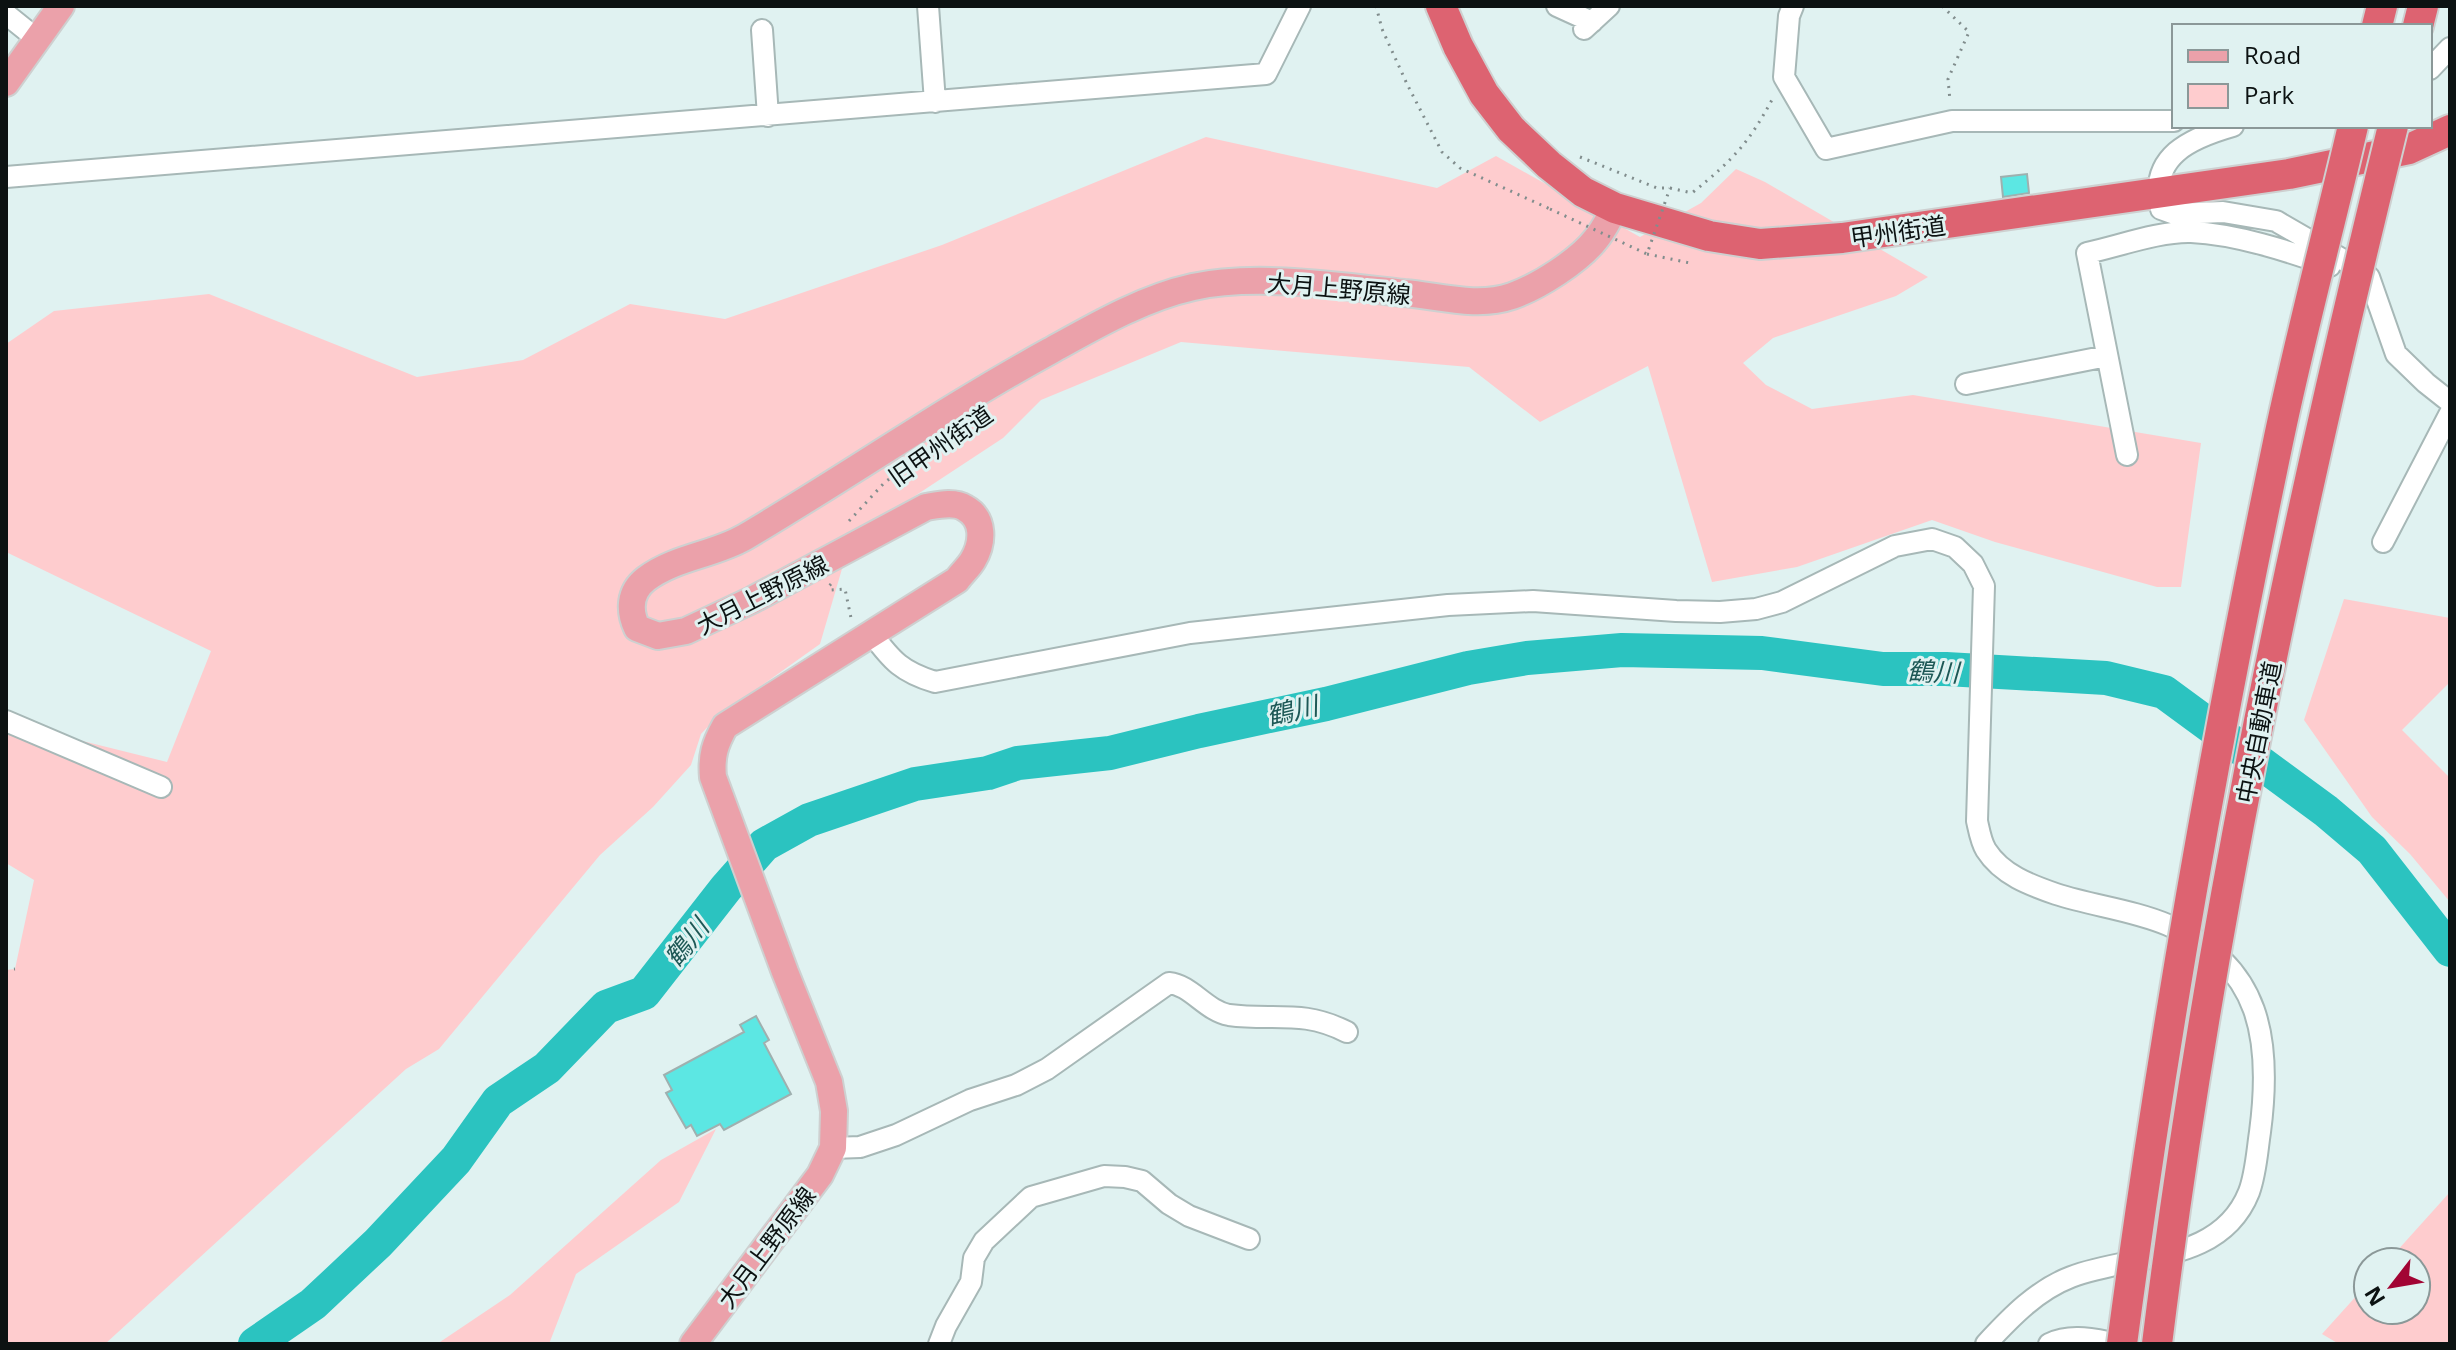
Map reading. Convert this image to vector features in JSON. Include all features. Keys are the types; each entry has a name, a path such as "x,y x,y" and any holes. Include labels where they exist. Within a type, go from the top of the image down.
{"highway":[{"name":"甲州街道","path":"1441,6 1484,94 1511,129 1583,192 1615,208 1709,236 1760,244 1858,236 2289,174 2409,149 2450,130"},
{"name":"中央自動車道","path":"2121,1344 2161,1067 2239,639 2277,444 2353,128"},
{"name":"中央自動車道","path":"2157,1344 2178,1181 2258,731 2343,329 2393,128"}],"main road":[{"path":"6,83 61,6"},
{"name":"大月上野原線","path":"693,1344 820,1175 833,1148 834,1111 829,1082 713,777 711,761 715,744 725,726 957,580 974,559 982,537 979,523 965,508 946,504 926,507 752,600 686,631 658,636 637,628 631,614 632,598 644,581 656,573 741,539 1010,373 1079,335 1169,293 1197,286 1266,281 1466,301 1512,296 1560,270 1582,253 1597,238 1615,208"}],"street":[{"path":"928,6 935,102"},
{"path":"6,177 1266,74 1300,6"},
{"path":"1557,6 1588,26 1609,6"},
{"path":"1793,6 1789,16 1784,77 1826,149 1952,121 2172,121"},
{"path":"6,14 37,39"},
{"path":"762,30 768,116"},
{"path":"2432,67 2450,48"},
{"path":"2227,128 2204,135 2170,158 2157,192 2161,209 2175,214 2223,212 2276,221 2369,277 2396,354 2450,402"},
{"path":"2127,455 2087,253 2191,232 2280,248 2369,277"},
{"path":"1966,384 2107,356"},
{"path":"2383,542 2450,413"},
{"path":"864,639 911,674 935,682 1190,633 1448,605 1533,601 1676,611 1756,609 1782,602 1895,546 1932,539 1955,547 1973,564 1984,586 1977,821 1984,849 2003,870 2031,885 2166,924 2202,942 2239,981 2253,1005 2266,1064 2253,1177 2248,1195 2233,1220 2212,1238 2186,1251 2098,1269 2050,1287 2015,1313 1986,1344"},
{"path":"6,721 161,787"},
{"path":"833,1148 860,1147 896,1135 970,1100 1016,1085 1047,1069 1169,983 1177,984 1226,1015 1300,1017 1326,1022 1347,1032"},
{"path":"939,1344 971,1282 974,1258 984,1241 1031,1197 1104,1176 1125,1177 1142,1181 1189,1216 1249,1239"},
{"path":"2049,1344 2061,1338 2076,1337 2121,1344"}],"path":[{"path":"1376,6 1388,43 1442,152 1460,168 1647,254 1690,263"},
{"path":"1942,6 1969,32 1948,79 1952,121"},
{"path":"1580,157 1657,188 1692,193 1731,161 1754,133 1784,77"},
{"path":"1647,254 1670,188"},
{"name":"旧甲州街道","path":"842,530 885,482 948,438"},
{"path":"829,586 831,590 845,589 864,639"},
{"path":"6,970 15,969"}],"green space":[{"path":"1206,137 1437,188 1496,156 1640,237 1701,203 1736,169 1765,182 1928,277 1896,296 1773,338 1743,363 1766,385 1812,409 1913,395 2201,443 2181,587 2157,587 1995,542 1932,520 1797,567 1712,582 1648,366 1540,422 1469,367 1181,342 1041,400 1003,438 851,538 820,644 716,718 701,734 691,765 653,807 600,855 439,1049 406,1069 105,1344 6,1344 6,970 15,969 34,880 6,863 6,722 167,762 211,651 6,552 6,344 54,311 209,294 417,377 523,360 630,304 725,319 942,245"},
{"path":"2344,599 2450,618 2450,682 2402,730 2450,778 2450,902 2410,854 2372,817 2304,720"},
{"path":"716,1129 679,1202 576,1274 549,1344 437,1344 510,1295 661,1160"},
{"path":"2450,1192 2450,1344 2339,1344 2322,1334 2352,1301 2352,1326 2432,1326 2432,1246 2401,1246"}],"building":[{"path":"2027,174 2029,193 2003,197 2001,177"},
{"path":"756,1016 769,1040 764,1043 791,1094 724,1130 720,1124 697,1136 691,1125 686,1128 666,1093 672,1090 664,1075 744,1032 740,1025"}],"waterway":[{"name":"鶴川","path":"255,1344 313,1304 378,1243 456,1160 498,1101 547,1068 606,1007 644,993 726,888 764,845 809,820 915,784 988,773 1018,763 1110,753 1468,668 1527,658 1622,650 1762,653 1883,669 1946,669 2106,678 2164,692 2326,811 2372,850 2450,950"}]}
